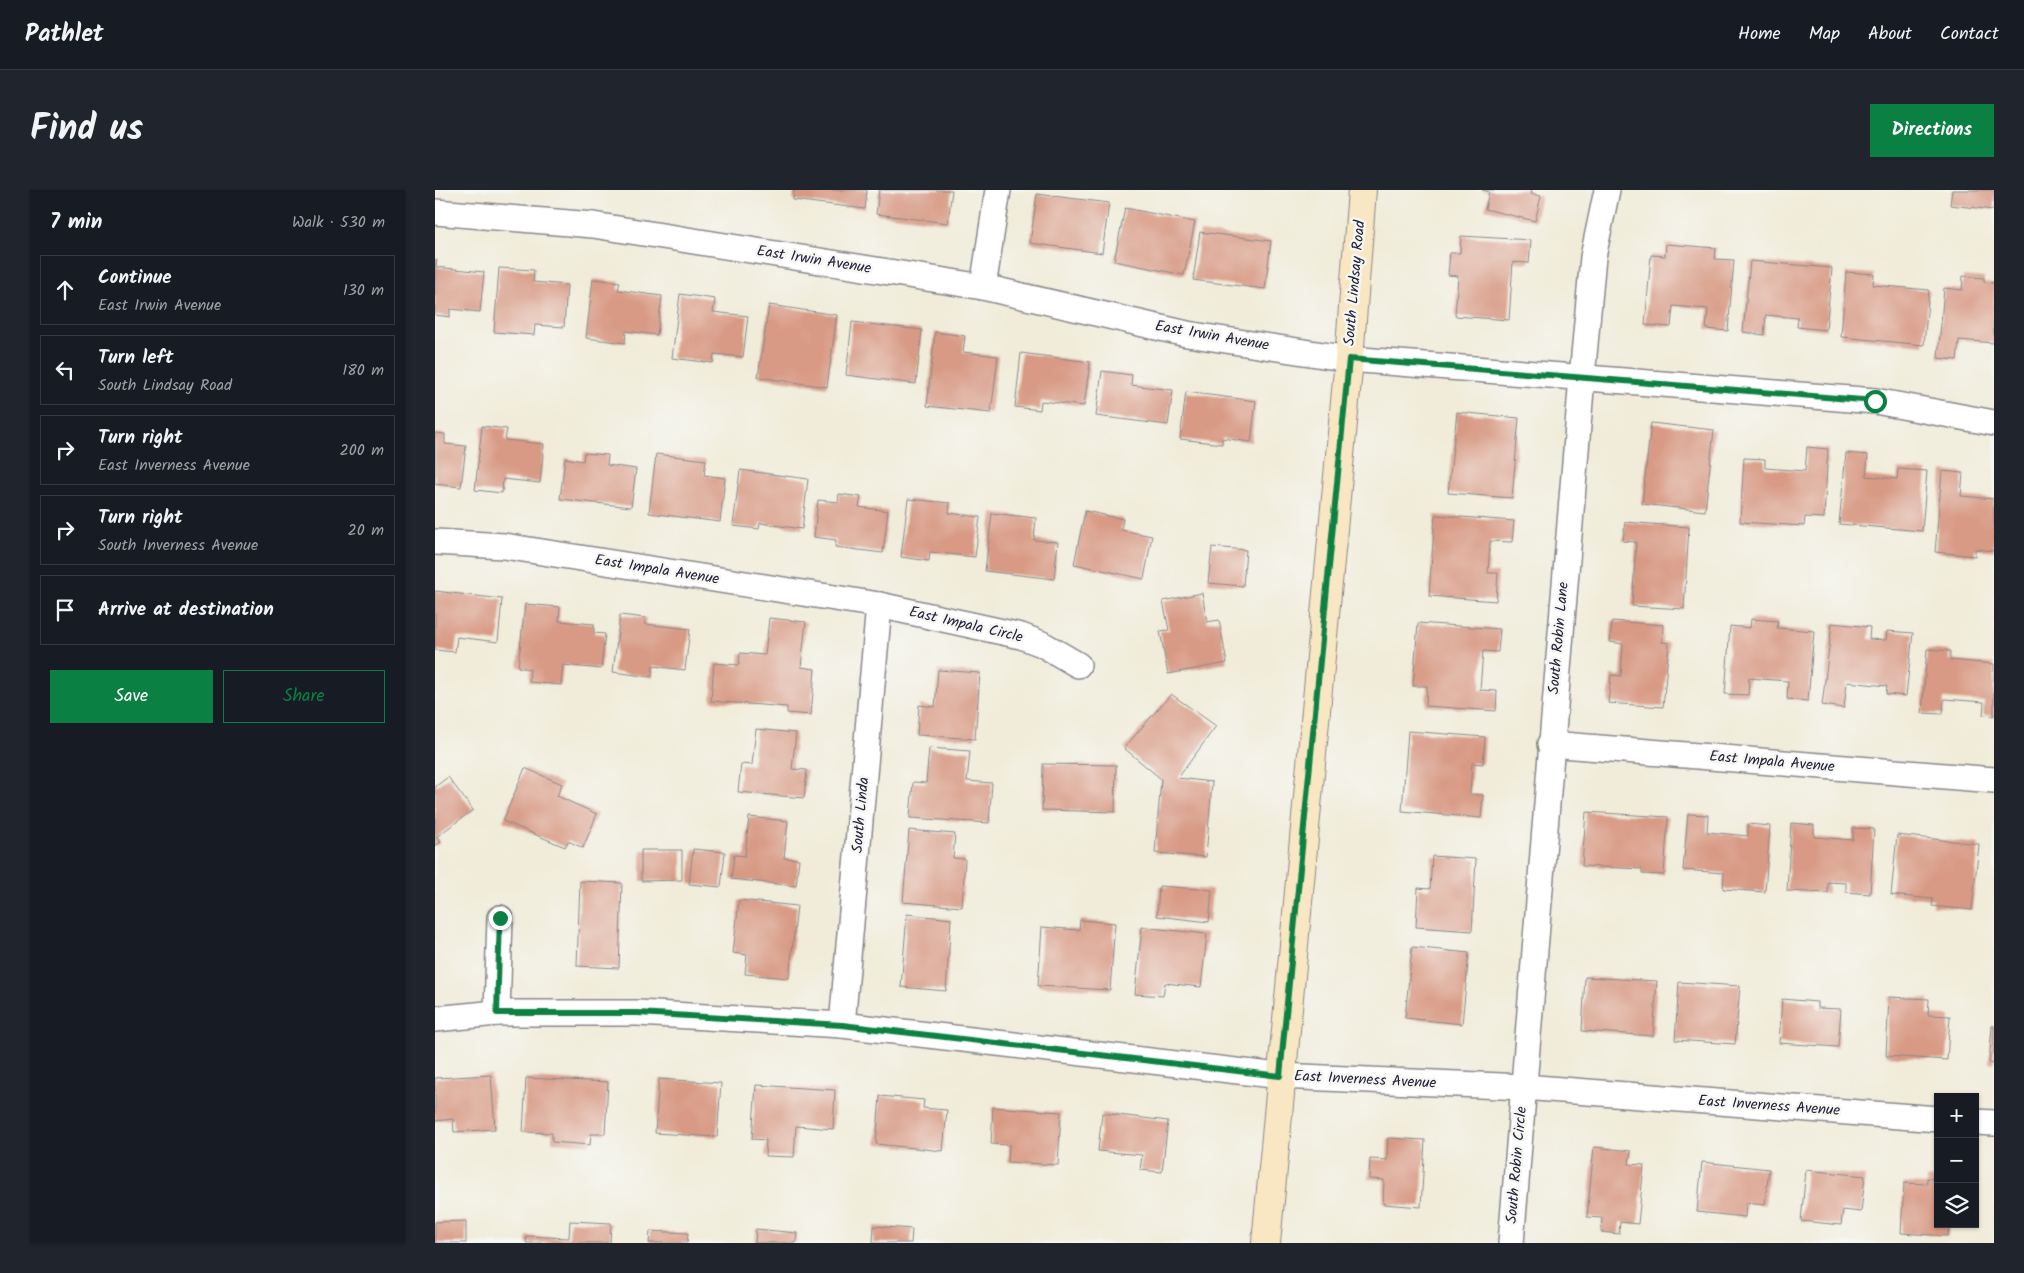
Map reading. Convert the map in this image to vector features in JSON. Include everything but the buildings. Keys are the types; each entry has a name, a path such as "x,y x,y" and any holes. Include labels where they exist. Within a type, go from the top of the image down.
{"main road":[{"name":"South Lindsay Road","path":"1266,1243 1280,1076 1349,359 1362,190"}],"street":[{"path":"983,287 998,190"},
{"name":"South Robin Lane","path":"1523,1087 1550,744 1593,257 1607,190"},
{"name":"East Irwin Avenue","path":"435,212 593,225 983,287 1187,334 1349,359 1582,376 1875,401 1994,423"},
{"name":"East Impala Avenue","path":"435,542 504,546 879,605"},
{"name":"East Impala Circle","path":"879,605 1021,636 1042,644 1078,665"},
{"name":"South Linda","path":"842,1025 879,605"},
{"name":"East Impala Avenue","path":"1550,744 1994,780"},
{"path":"497,1013 500,918"},
{"name":"East Inverness Avenue","path":"435,1018 497,1013 638,1013 842,1025 1280,1076 1523,1087 1934,1119"},
{"name":"South Robin Circle","path":"1511,1243 1523,1087"},
{"path":"1979,1122 1994,1123"}],"route":[{"path":"500,918 497,1013 638,1013 842,1025 1280,1076 1349,359 1582,376 1875,401"}]}
